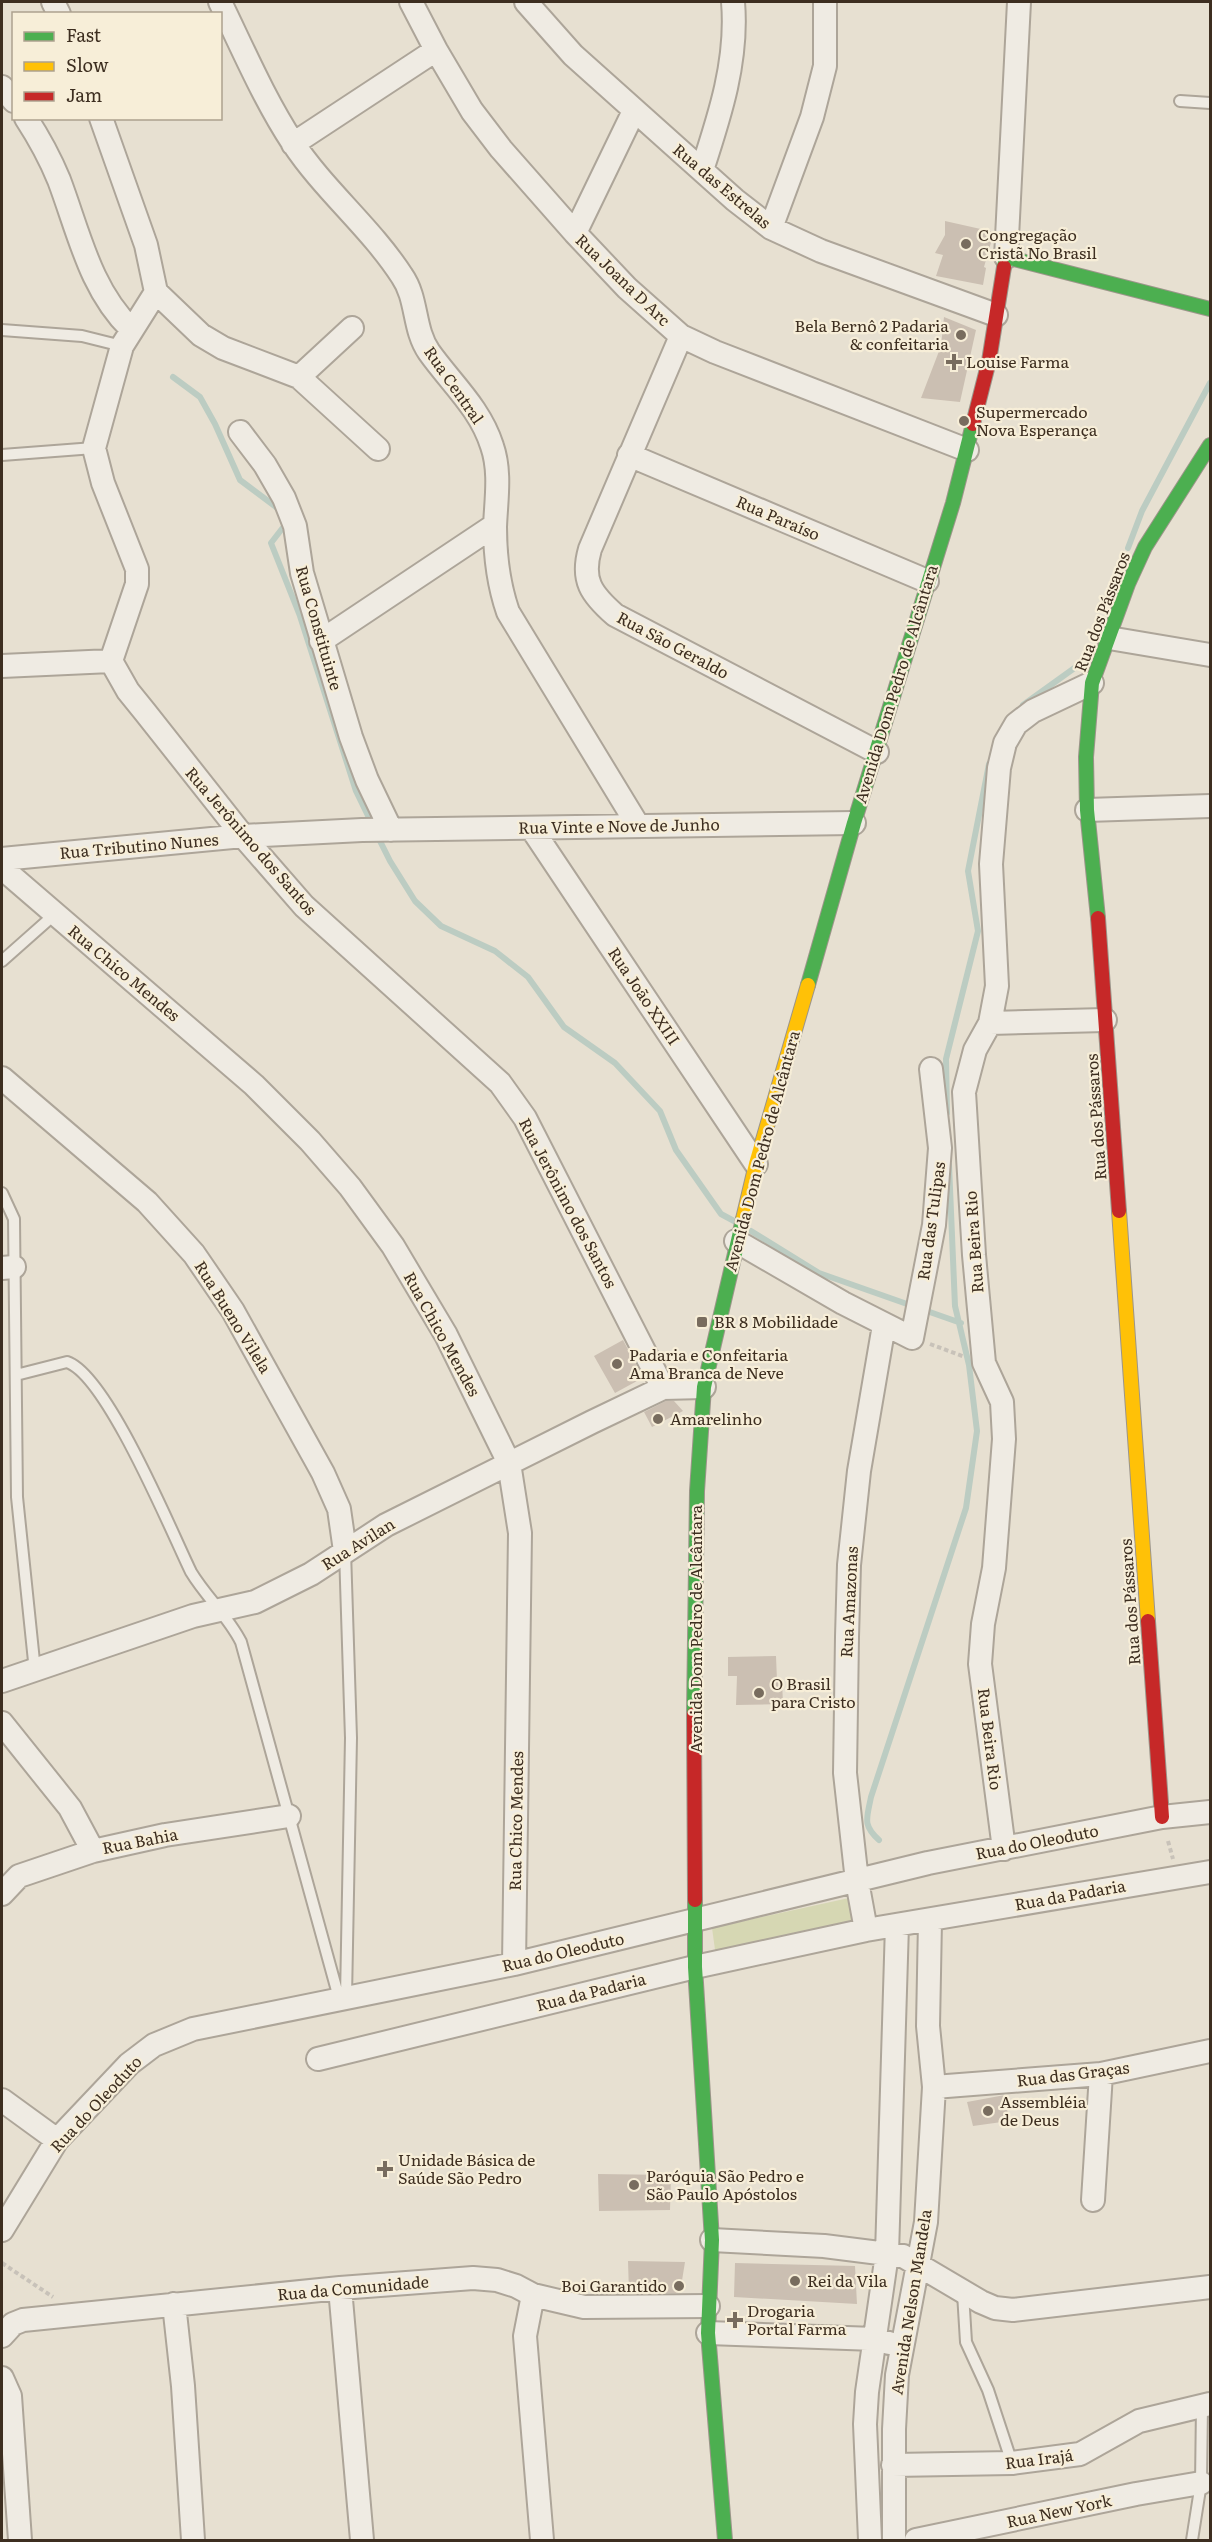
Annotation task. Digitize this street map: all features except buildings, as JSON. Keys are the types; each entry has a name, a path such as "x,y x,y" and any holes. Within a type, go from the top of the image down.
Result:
{"street":[{"name":"Rua Central","path":"220,2 266,97 293,144 387,254 404,279 414,304 418,329 428,351 461,390 480,420 493,447 498,480 495,525 498,583 507,612 637,824"},
{"name":"Rua Joana D Arc","path":"411,2 472,111 501,150 574,233 627,288 681,336 715,352 967,450"},
{"name":"Rua das Estrelas","path":"526,2 573,55 735,200 771,228 821,251 996,315"},
{"path":"702,170 723,106 729,72 733,2"},
{"path":"771,228 812,117 825,66 825,2"},
{"name":"Avenida Dom Pedro de Alcântara","path":"725,2541 708,2333 712,2240 695,1967 694,1608 697,1491 704,1387 747,1196 854,823 878,752 927,581 953,503 989,361 1006,257 1019,2"},
{"path":"293,144 436,50"},
{"path":"2,87 12,99"},
{"path":"574,233 634,111"},
{"path":"27,120 40,140 58,178 93,274 127,338"},
{"path":"102,120 146,244 156,292 188,324 216,344 299,377 378,449"},
{"path":"1006,257 1210,309"},
{"path":"2,666 111,661 137,584 137,569 104,483 94,448 127,338 156,292"},
{"path":"299,377 352,328"},
{"name":"Rua São Geraldo","path":"681,336 629,455 585,566 589,585 599,601 615,615 878,752"},
{"name":"Rua Constituinte","path":"240,432 265,465 295,526 302,573 379,830"},
{"name":"Rua dos Pássaros","path":"1162,1817 1096,884 1087,810 1086,757 1092,683 1128,584 1145,547 1210,445"},
{"name":"Rua Paraíso","path":"629,455 927,581"},
{"path":"321,641 495,525"},
{"path":"1109,638 1210,655"},
{"name":"Rua Jerônimo dos Santos","path":"111,661 139,705 243,836 304,906 500,1083 525,1118 663,1388"},
{"name":"Rua Beira Rio","path":"1004,1850 980,1664 983,1624 994,1568 1005,1439 1002,1402 984,1363 974,1256 964,1092 975,1050 990,1023 997,986 991,864 999,768 1005,743 1016,724 1033,711 1092,683"},
{"path":"1087,810 1210,806"},
{"name":"Rua Vinte e Nove de Junho","path":"379,830 531,829 637,824 854,823"},
{"name":"Rua João XXIII","path":"531,829 756,1164"},
{"name":"Rua Tributino Nunes","path":"2,859 243,836 379,830"},
{"name":"Rua Chico Mendes","path":"2,868 254,1085 310,1141 350,1187 393,1245 446,1335 509,1463 520,1533 514,1964"},
{"path":"990,1023 1105,1020"},
{"name":"Rua das Tulipas","path":"916,1335 934,1225 940,1148 931,1069"},
{"name":"Rua Bueno Vilela","path":"2,1078 147,1202 194,1254 233,1311 323,1473 339,1509 345,1551"},
{"path":"737,1235 884,1326 916,1335"},
{"name":"Rua Amazonas","path":"866,1930 857,1881 845,1773 849,1565 860,1471 884,1326"},
{"name":"Rua Avilan","path":"2,1681 193,1616 255,1602 311,1574 386,1525 663,1388 704,1387"},
{"path":"2,1723 70,1808 93,1851"},
{"name":"Rua do Oleoduto","path":"2,2230 57,2140 129,2064 154,2045 193,2029 514,1964 928,1863 1004,1850 1162,1817 1210,1812"},
{"name":"Rua Bahia","path":"2,1894 20,1876 93,1851 165,1835 289,1816"},
{"name":"Rua da Padaria","path":"930,1921 1210,1872"},
{"path":"866,1930 930,1921"},
{"name":"Avenida Nelson Mandela","path":"894,2541 893,2465 897,2375 926,2222 934,2087 928,2026 930,1921"},
{"name":"Avenida Nelson Mandela","path":"870,2541 867,2392 887,2254 897,1925"},
{"name":"Rua da Padaria","path":"318,2059 695,1967 866,1930"},
{"name":"Rua das Graças","path":"934,2087 1101,2074 1210,2050"},
{"path":"1093,2200 1101,2074"},
{"path":"2,2100 57,2140"},
{"path":"712,2240 824,2246 903,2256 963,2293 995,2308 1013,2310 1210,2287"},
{"name":"Rua da Comunidade","path":"2,2336 13,2324 22,2320 340,2288 473,2278 497,2280 533,2295 584,2307 708,2306"},
{"path":"340,2288 362,2541"},
{"path":"533,2295 525,2336 542,2541"},
{"path":"174,2304 183,2386 193,2541"},
{"path":"708,2333 875,2339 902,2347"},
{"path":"2,2378 10,2396 20,2541"},
{"name":"Rua Irajá","path":"893,2465 1012,2463 1080,2454 1139,2421 1206,2404"},
{"name":"Rua New York","path":"916,2541 1201,2483"}],"lane":[{"path":"1180,101 1210,103"},
{"path":"2,330 127,338"},
{"path":"2,455 94,448"},
{"path":"2,961 55,914"},
{"path":"2,1193 14,1218 8,1267 16,1374 17,1497 35,1671"},
{"path":"16,1374 68,1362 81,1371 108,1404 201,1590 233,1626 241,1642 343,1998"},
{"path":"343,1998 351,1738 345,1551"},
{"path":"963,2293 966,2342 988,2390 1012,2463"},
{"path":"1192,2541 1201,2483 1206,2404"}],"path":[{"path":"916,1335 972,1359"},
{"path":"1162,1817 1178,1877"},
{"path":"2,2263 78,2314"}],"green space":[{"path":"849,1898 855,1927 716,1957 712,1928"}],"waterway":[{"path":"173,377 200,397 240,480 280,510"},
{"path":"1128,548 1142,511 1210,383"},
{"path":"288,521 271,543 300,616 356,791 373,826"},
{"path":"1023,705 1087,659"},
{"path":"947,1113 946,1059 978,931 968,871 989,764"},
{"path":"377,835 415,901 441,926 495,951 528,977 564,1027 615,1063 660,1111 676,1150 721,1214 734,1221"},
{"path":"879,1840 870,1830 867,1821 871,1797 966,1508 977,1431 969,1365 955,1306 949,1165"},
{"path":"751,1231 819,1273 961,1323"}],"traffic: fast":[{"path":"1004,267 1006,257 1210,309"},
{"path":"808,985 854,823 953,503 973,424"},
{"path":"1098,918 1087,810 1086,757 1092,683 1128,584 1145,547 1210,445"},
{"path":"694,1714 697,1491 704,1387 743,1219"},
{"path":"695,1900 695,1967 712,2240 708,2333 725,2540"}],"traffic: slow":[{"path":"743,1219 756,1164 808,985"},
{"path":"1119,1211 1148,1621"}],"traffic: jam":[{"path":"973,424 989,361 1004,267"},
{"path":"1098,918 1119,1211"},
{"path":"1148,1621 1162,1817"},
{"path":"694,1714 695,1900"}],"place":[{"name":"Congregação Cristã No Brasil","path":"966,244"},
{"name":"Bela Bernô 2 Padaria & confeitaria","path":"961,335"},
{"name":"Louise Farma","path":"954,362"},
{"name":"Supermercado Nova Esperança","path":"964,421"},
{"name":"BR 8 Mobilidade","path":"702,1322"},
{"name":"Padaria e Confeitaria Ama Branca de Neve","path":"617,1364"},
{"name":"Amarelinho","path":"658,1419"},
{"name":"O Brasil para Cristo","path":"759,1693"},
{"name":"Assembléia de Deus","path":"988,2111"},
{"name":"Unidade Básica de Saúde São Pedro","path":"385,2169"},
{"name":"Paróquia São Pedro e São Paulo Apóstolos","path":"634,2185"},
{"name":"Rei da Vila","path":"795,2281"},
{"name":"Boi Garantido","path":"679,2286"},
{"name":"Drogaria Portal Farma","path":"735,2320"}]}
